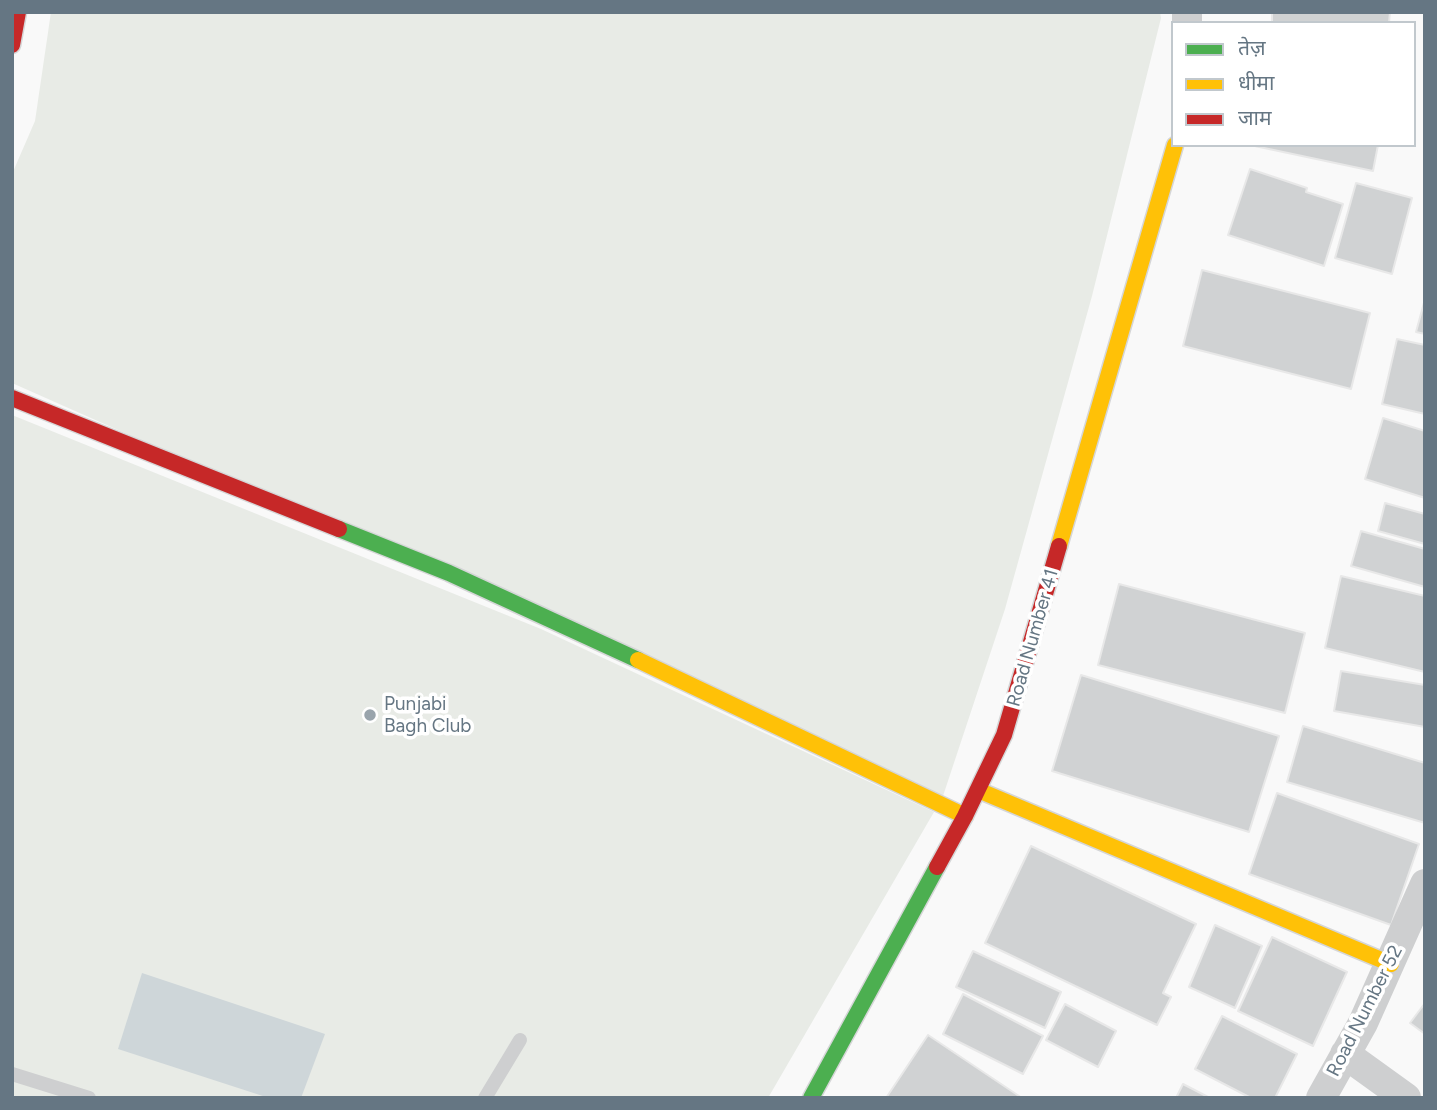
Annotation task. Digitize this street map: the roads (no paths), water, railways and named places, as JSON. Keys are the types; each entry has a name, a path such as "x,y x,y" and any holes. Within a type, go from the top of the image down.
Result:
{"street":[{"path":"12,45 18,12"},
{"name":"Road Number 41","path":"811,1098 965,816 1004,735 1174,147"},
{"path":"12,398 449,573 663,671 965,816"},
{"path":"978,790 1391,964"},
{"name":"Road Number 52","path":"1321,1098 1363,1023 1425,884"},
{"path":"1345,1054 1406,1098"}],"lane":[{"path":"485,1098 520,1040"},
{"path":"12,1074 89,1098"}],"place":[{"name":"Punjabi Bagh Club","path":"370,715"}]}
